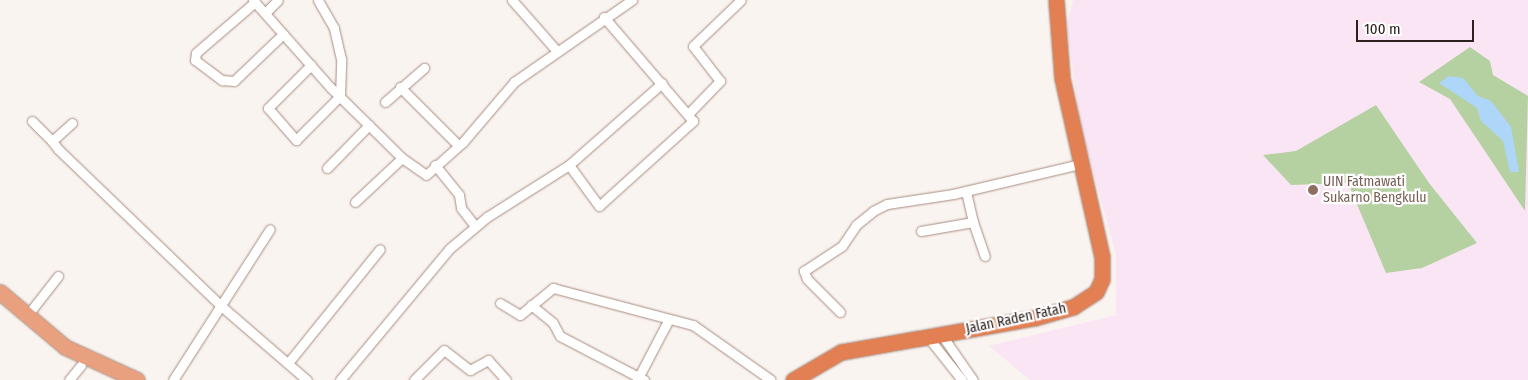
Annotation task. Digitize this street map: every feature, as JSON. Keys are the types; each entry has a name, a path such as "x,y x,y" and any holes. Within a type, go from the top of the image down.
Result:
{"highway":[{"name":"Jalan Raden Fatah","path":"793,380 841,352 1034,318 1091,297 1102,279 1102,262 1058,56 1056,0"}],"main road":[{"path":"0,292 26,316 65,347 137,380"},
{"path":"0,305 26,330 81,365 115,380"}],"street":[{"path":"265,13 278,0"},
{"path":"311,65 268,108 296,140 340,96 341,59 334,28 318,0"},
{"path":"512,0 556,50"},
{"path":"283,34 234,81 222,80 195,60 196,53 254,1 340,96 402,158 421,174 426,175 458,145 514,82 556,50 632,0"},
{"path":"689,113 720,81 693,46 741,0"},
{"path":"569,165 599,206 691,125 689,113 604,17"},
{"path":"385,102 424,68"},
{"path":"340,380 449,249 475,226 569,165 662,83"},
{"path":"400,87 458,145"},
{"path":"32,121 220,305 307,380"},
{"path":"52,141 72,123"},
{"path":"327,168 369,125"},
{"path":"355,202 402,158"},
{"path":"840,312 807,279 806,268 842,246 856,225 873,211 888,204 966,191 1080,164"},
{"path":"435,165 459,195 461,208 475,226"},
{"path":"966,191 973,222 985,256"},
{"path":"921,231 973,222"},
{"path":"173,380 270,229"},
{"path":"288,363 380,249"},
{"path":"26,316 58,276"},
{"path":"500,303 519,315 553,288 669,319 704,329 771,380"},
{"path":"531,305 553,323 560,336 640,379 669,319"},
{"path":"934,335 962,380"},
{"path":"934,335 973,380"},
{"path":"414,380 445,350 470,370 488,360 506,380"},
{"path":"69,380 81,365"}],"shaded area":[{"name":"UIN Fatmawati Sukarno Bengkulu","path":"1073,0 1528,0 1528,380 1030,380 989,346 1116,315 1116,254 1080,125 1067,25"}],"green space":[{"path":"1470,47 1490,61 1493,75 1528,96 1525,211 1450,99 1419,82"},
{"path":"1376,105 1429,183 1477,243 1422,268 1386,273 1348,183 1291,185 1263,155 1296,151"}],"water":[{"path":"1449,76 1463,78 1478,96 1491,101 1511,127 1519,172 1510,172 1503,141 1481,121 1477,108 1439,83"}],"place":[{"name":"UIN Fatmawati Sukarno Bengkulu","path":"1313,190"}]}
